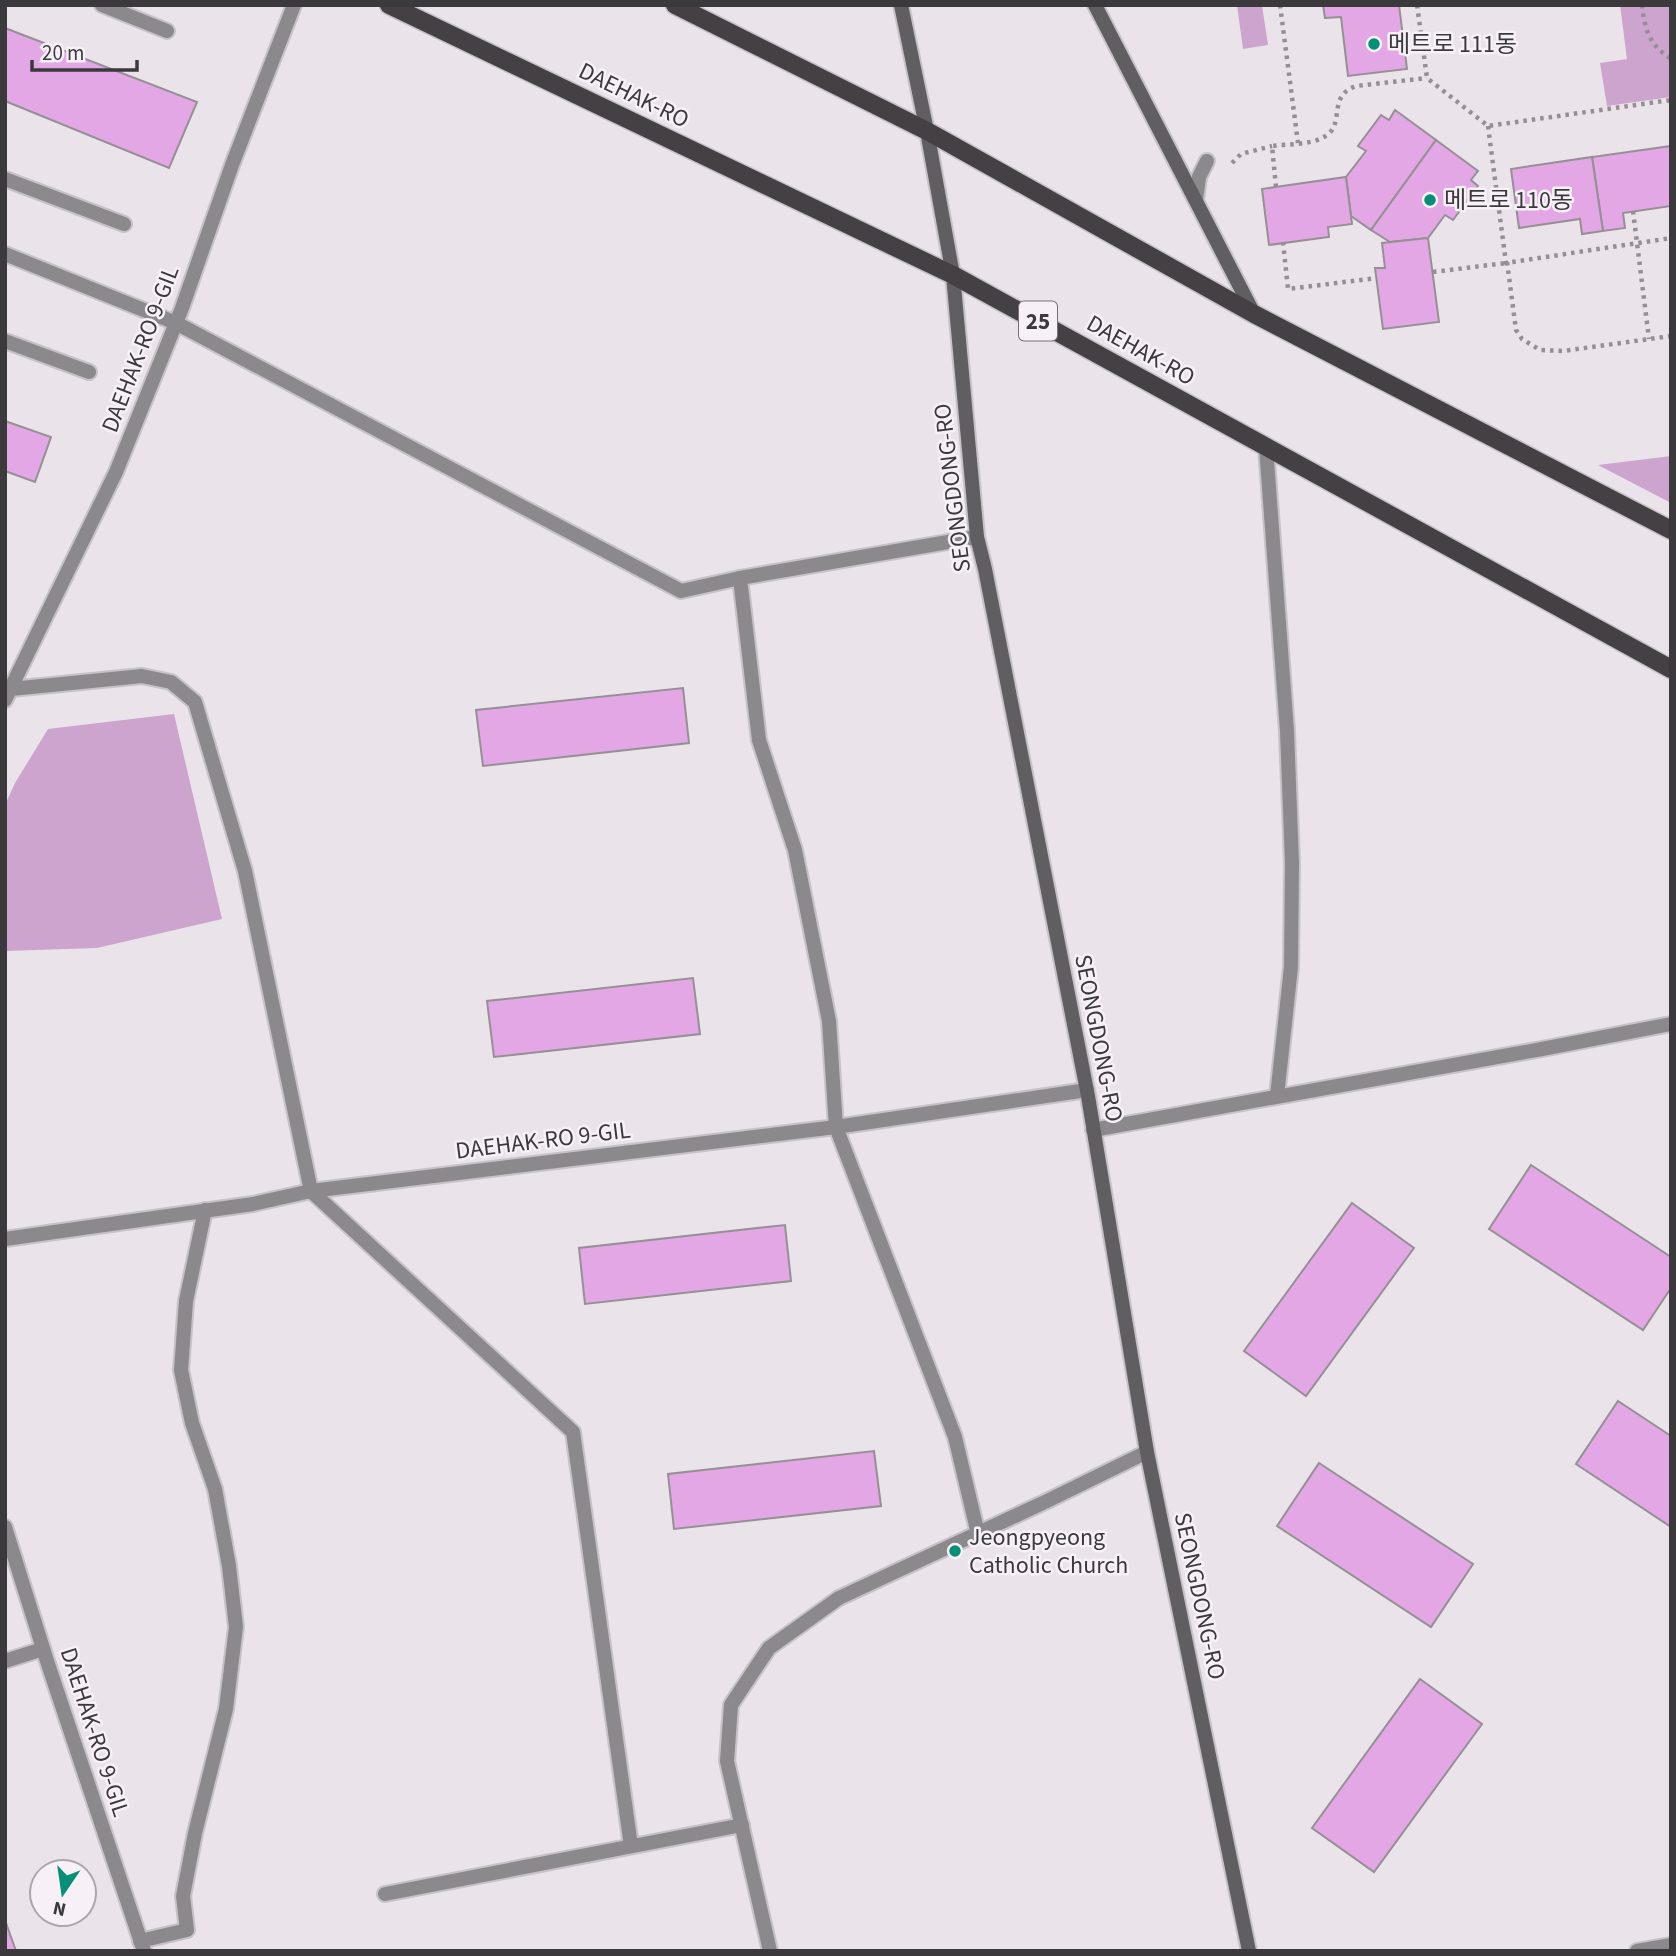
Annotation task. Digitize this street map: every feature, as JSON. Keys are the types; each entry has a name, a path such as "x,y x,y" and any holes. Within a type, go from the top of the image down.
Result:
{"main road":[{"name":"DAEHAK-RO","path":"388,5 953,275 1671,668"},
{"path":"675,5 927,131 1254,314 1671,530"}],"street":[{"path":"102,5 167,31"},
{"name":"DAEHAK-RO 9-GIL","path":"8,695 116,472 176,323 232,165 294,5"},
{"name":"SEONGDONG-RO","path":"901,5 953,275 977,537 1087,1090 1147,1452 1249,1951"},
{"path":"1095,5 1254,314"},
{"path":"1196,200 1199,177 1207,161"},
{"path":"5,178 124,224"},
{"path":"5,254 176,323 681,591 740,578 977,537"},
{"path":"5,341 89,372"},
{"path":"1266,447 1287,731 1292,863 1291,967 1277,1096"},
{"path":"740,578 759,740 795,850 829,1021 835,1127 955,1437 978,1534"},
{"path":"8,695 142,676 171,682 195,702 246,871 312,1191 573,1432 631,1846"},
{"path":"1093,1130 1671,1024"},
{"name":"DAEHAK-RO 9-GIL","path":"5,1239 253,1204 312,1191 835,1127 1087,1090"},
{"path":"142,1946 187,1930 183,1896 195,1832 226,1709 236,1627 229,1566 215,1489 192,1423 181,1370 186,1301 205,1210"},
{"path":"770,1951 727,1761 731,1705 769,1648 839,1598 1147,1452"},
{"name":"DAEHAK-RO 9-GIL","path":"5,1527 142,1946"},
{"path":"5,1661 43,1649"},
{"path":"385,1894 742,1825"},
{"path":"1637,1951 1671,1945"}],"path":[{"path":"1280,5 1298,143"},
{"path":"1417,5 1427,78 1488,126 1516,330 1522,339 1540,350 1563,351 1671,336"},
{"path":"1642,5 1646,32 1657,50 1671,59"},
{"path":"1229,167 1241,154 1272,146 1321,139 1333,129 1341,95 1348,89 1427,78"},
{"path":"1488,126 1671,100"},
{"path":"1272,146 1276,187"},
{"path":"1633,211 1649,339"},
{"path":"1433,272 1671,238"},
{"path":"1283,242 1288,289 1377,278"}],"shaded area":[{"path":"1237,5 1262,5 1268,45 1243,49"},
{"path":"1620,5 1671,5 1671,97 1607,106 1600,63 1627,59"},
{"path":"1671,456 1671,503 1598,465"},
{"path":"174,714 222,919 97,948 5,951 5,805 15,783 48,729"}],"building":[{"name":"메트로 111동","path":"1323,5 1399,5 1407,69 1348,76 1341,17 1325,18"},
{"path":"5,28 197,102 169,168 5,101"},
{"name":"메트로 110동","path":"1395,110 1436,140 1371,230 1351,216 1346,177 1366,151 1358,146 1381,115 1389,120"},
{"name":"메트로 110동","path":"1436,140 1478,171 1471,180 1478,186 1453,220 1445,215 1428,238 1390,242 1371,230"},
{"path":"1671,146 1671,206 1623,213 1625,228 1603,231 1592,157"},
{"path":"1592,157 1603,231 1582,234 1580,219 1519,228 1511,169"},
{"path":"1346,177 1352,224 1328,227 1329,237 1269,245 1262,189"},
{"name":"메트로 110동","path":"1428,238 1439,322 1383,329 1375,268 1385,268 1382,243"},
{"path":"5,421 51,437 35,482 5,471"},
{"path":"683,688 689,743 483,766 476,710"},
{"path":"693,978 700,1034 494,1057 487,1001"},
{"path":"1531,1165 1671,1257 1671,1288 1643,1330 1489,1229"},
{"path":"1352,1203 1414,1248 1306,1396 1244,1351"},
{"path":"785,1225 791,1281 585,1304 579,1248"},
{"path":"1618,1401 1671,1436 1671,1527 1576,1464"},
{"path":"874,1451 881,1506 674,1529 668,1474"},
{"path":"1319,1463 1473,1564 1431,1627 1277,1526"},
{"path":"1420,1679 1482,1724 1374,1872 1312,1828"},
{"path":"5,1920 16,1951 5,1951"}],"place":[{"name":"메트로 111동","path":"1374,44"},
{"name":"메트로 110동","path":"1430,200"},
{"name":"Jeongpyeong Catholic Church","path":"955,1551"}]}
